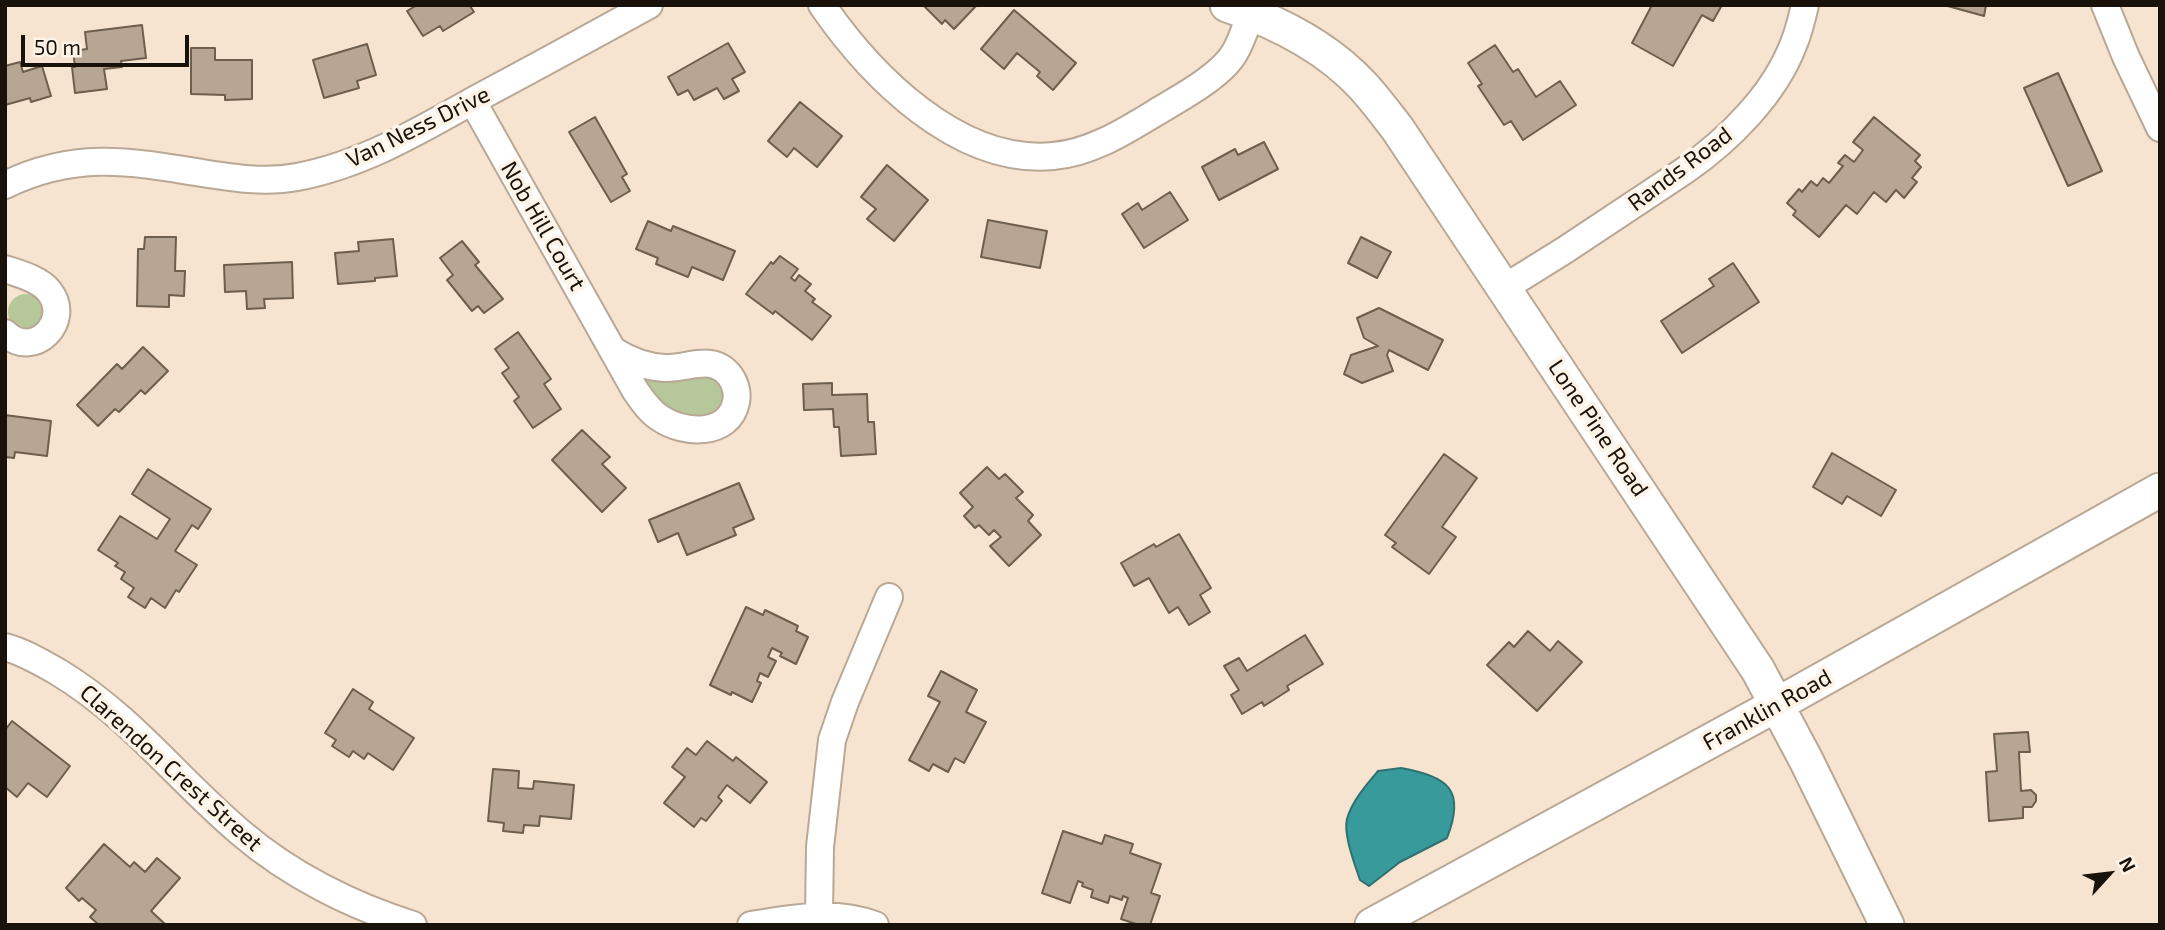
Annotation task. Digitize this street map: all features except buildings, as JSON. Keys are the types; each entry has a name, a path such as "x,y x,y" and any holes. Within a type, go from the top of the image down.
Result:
{"street":[{"name":"Van Ness Drive","path":"5,186 61,164 89,161 141,163 260,180 297,177 350,163 472,102 649,5"},
{"path":"822,5 857,52 888,84 918,109 948,129 985,146 1033,157 1054,156 1088,148 1138,123 1227,64 1235,54 1239,9"},
{"name":"Rands Road","path":"1504,288 1637,203 1701,159 1723,139 1760,100 1786,60 1795,42 1805,5"},
{"path":"2105,5 2160,128"},
{"name":"Lone Pine Road","path":"1239,9 1301,37 1333,59 1363,86 1404,138 1700,580 1778,704 1887,925"},
{"name":"Nob Hill Court","path":"472,102 614,351"},
{"path":"5,269 39,283 48,290 55,300 56,322 51,331 38,340 20,342 5,333"},
{"name":"Franklin Road","path":"1371,925 1778,704 2160,490"},
{"path":"819,915 820,847 832,740 889,597"},
{"name":"Clarendon Crest Street","path":"5,648 43,664 107,706 240,833 278,861 369,909 414,925"},
{"path":"751,925 819,915 862,920 875,925"}],"green space":[{"path":"26,294 39,299 44,312 39,325 26,330 13,325 8,312 13,299"},
{"path":"702,375 719,382 725,394 721,408 706,415 689,416 672,412 656,400 646,382 649,378"}],"water":[{"path":"1401,768 1431,776 1449,788 1454,808 1452,821 1447,838 1400,862 1369,886 1360,880 1355,866 1348,841 1347,819 1356,799 1378,771"}]}
